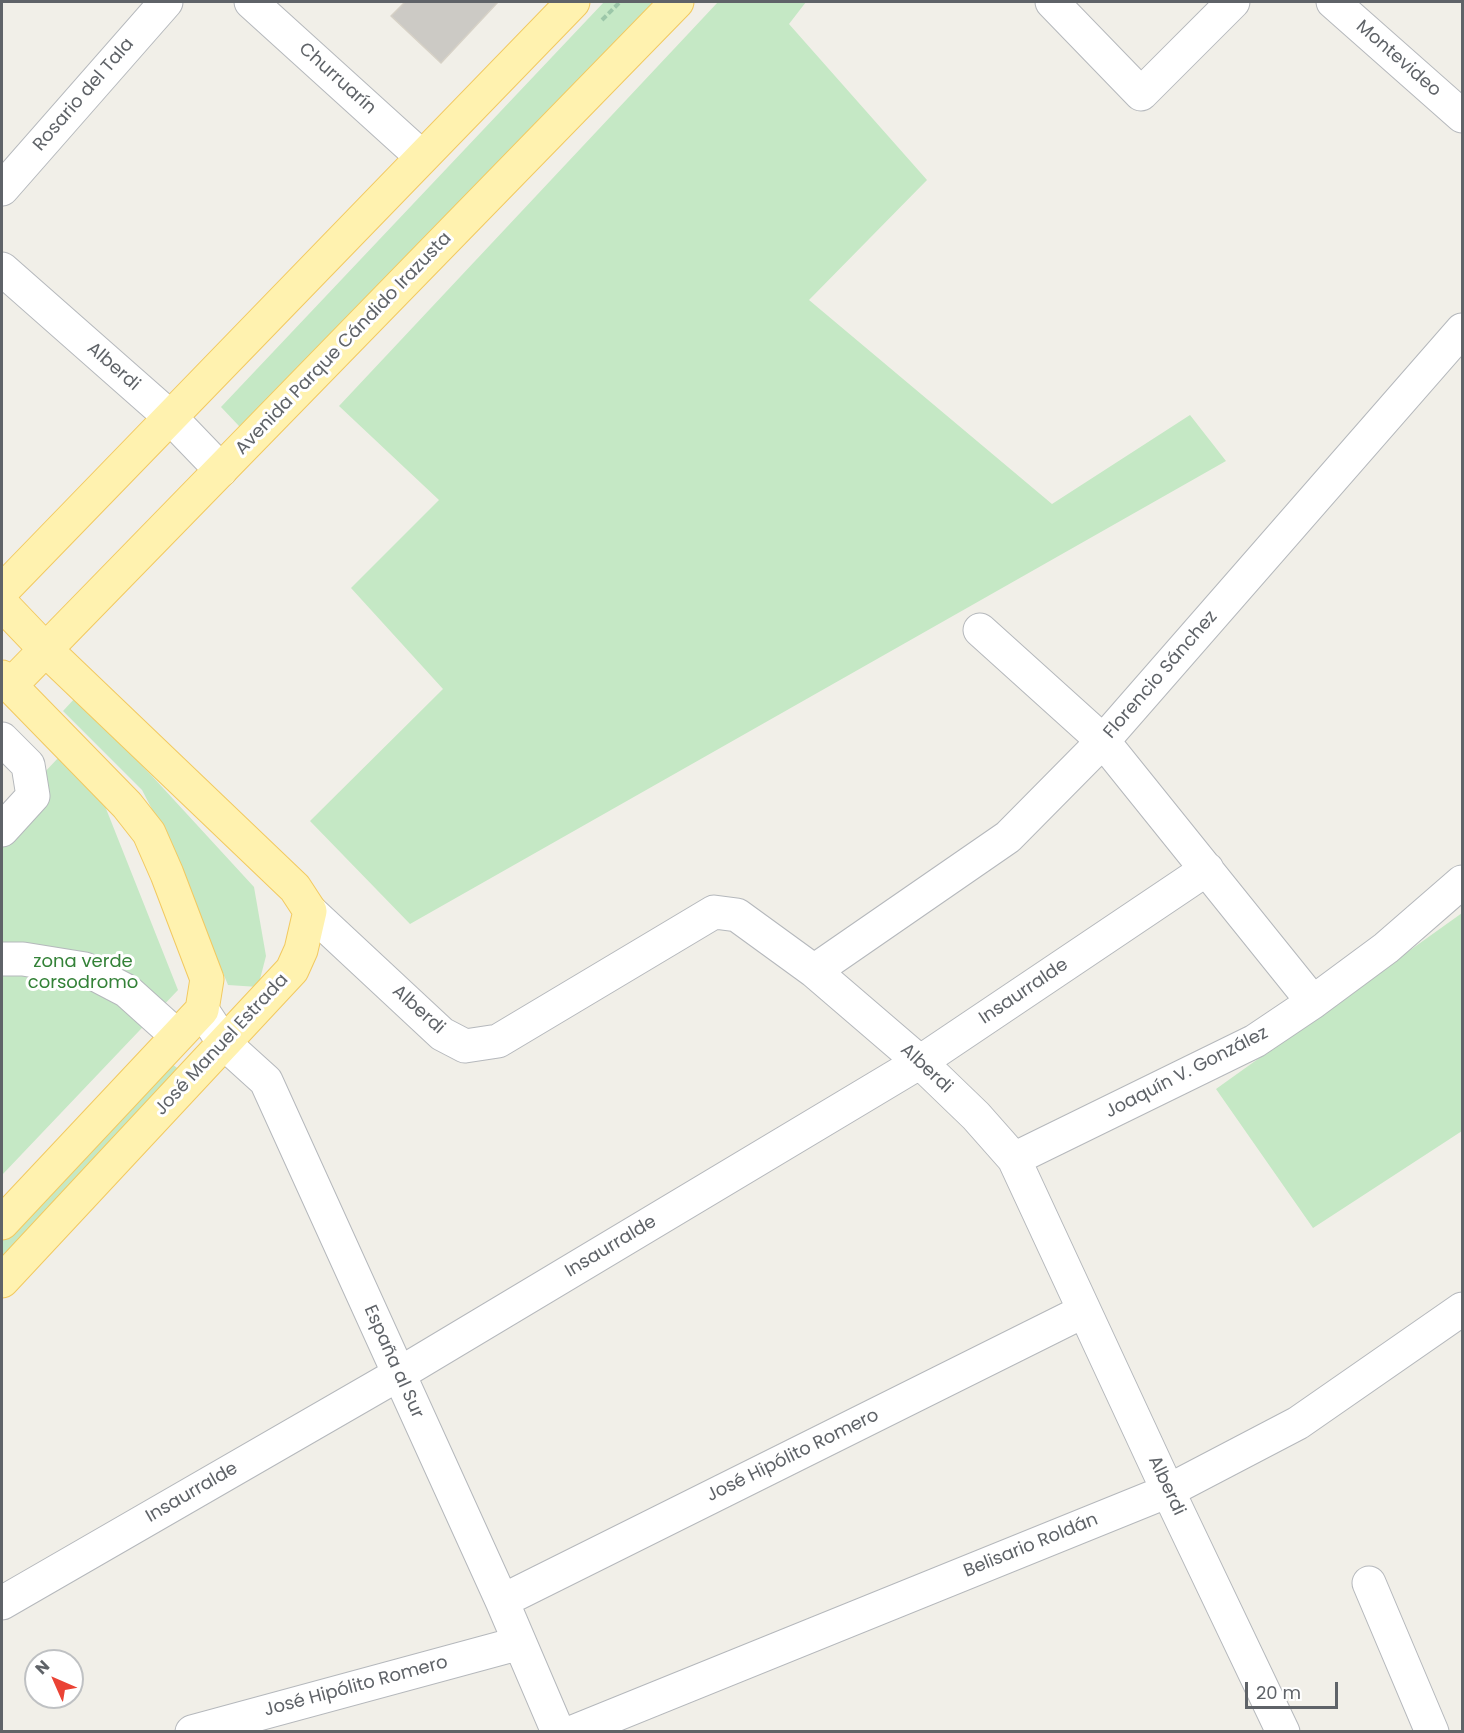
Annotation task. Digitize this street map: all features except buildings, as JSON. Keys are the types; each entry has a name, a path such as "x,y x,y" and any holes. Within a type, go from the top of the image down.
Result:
{"main road":[{"path":"2,591 573,2"},
{"name":"Avenida Parque Cándido Irazusta","path":"6,681 45,649 677,2"},
{"path":"2,603 45,649 295,888 310,911"},
{"path":"2,1223 202,1010 207,979 167,874 149,834 127,805 6,681"},
{"name":"José Manuel Estrada","path":"2,1281 292,970 301,950 310,911"}],"street":[{"name":"Rosario del Tala","path":"2,189 166,2"},
{"name":"Churruarín","path":"251,2 422,157"},
{"path":"1052,2 1141,94 1233,2"},
{"name":"Montevideo","path":"1333,2 1462,116"},
{"name":"Alberdi","path":"2,269 170,417 221,470"},
{"name":"Florencio Sánchez","path":"814,971 1008,837 1103,741 1462,330"},
{"path":"980,630 1103,741 1313,1002"},
{"path":"2,739 28,765 33,796 2,830"},
{"name":"Insaurralde","path":"2,1603 399,1374 920,1062 1207,869"},
{"name":"Joaquín V. González","path":"1014,1160 1255,1041 1386,948 1462,882"},
{"name":"Alberdi","path":"310,911 442,1034 465,1046 498,1041 714,912 737,915 814,971 920,1062 976,1116 1014,1160 1283,1731"},
{"path":"2,959 23,959 85,969 127,991 177,1036"},
{"name":"España al Sur","path":"202,1010 224,1042 266,1081 502,1601 558,1731"},
{"name":"Belisario Roldán","path":"573,1731 1168,1491 1298,1423 1462,1309"},
{"name":"José Hipólito Romero","path":"502,1601 1084,1311"},
{"path":"1369,1582 1432,1731"},
{"name":"José Hipólito Romero","path":"192,1731 520,1643"}],"green space":[{"path":"604,2 670,2 256,444 221,407"},
{"path":"718,2 806,2 789,24 927,180 809,300 1052,504 1190,415 1226,461 410,924 310,821 443,689 351,588 439,500 339,406"},
{"path":"76,697 254,887 266,956 258,987 228,985 168,840 142,790 63,711"},
{"name":"zona verde corsodromo","path":"60,756 101,796 178,990 2,1175 2,817"},
{"path":"1462,913 1462,1131 1313,1228 1216,1089"},
{"path":"168,1061 185,1074 2,1269 2,1238"}]}
